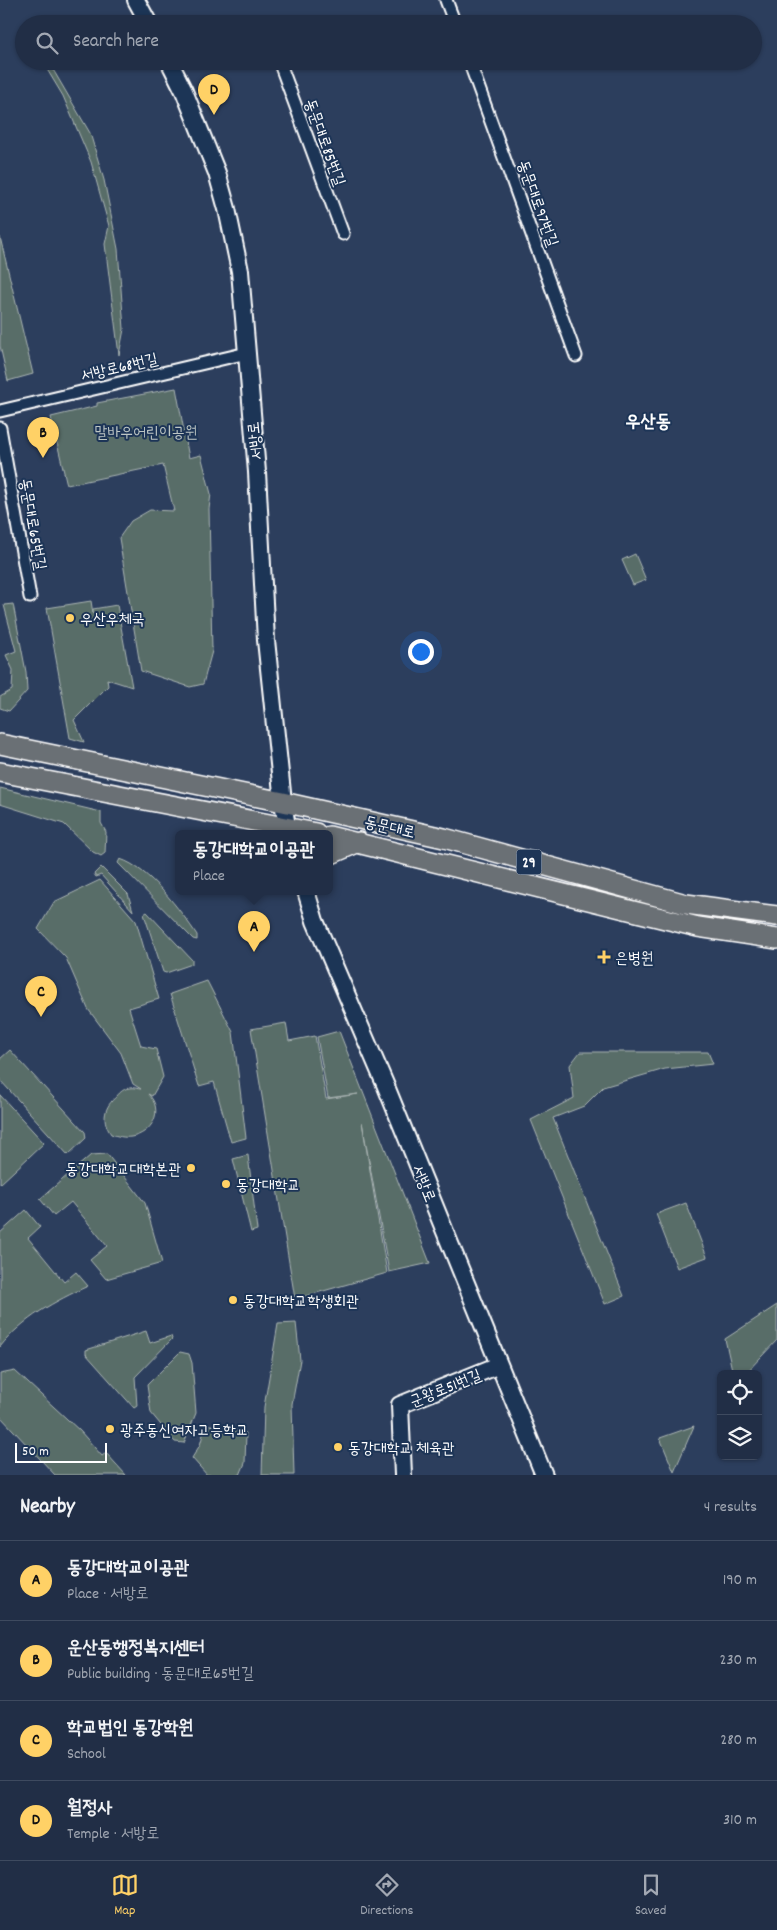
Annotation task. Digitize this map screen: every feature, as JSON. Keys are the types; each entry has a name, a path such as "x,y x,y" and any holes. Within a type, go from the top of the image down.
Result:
{"main road":[{"path":"136,0 144,15"},
{"name":"서방로","path":"174,70 206,143 227,209 240,271 257,480 266,640 282,802 287,830"},
{"name":"동문대로","path":"0,744 282,802 444,838 686,904 777,916"},
{"path":"0,772 287,830"},
{"name":"동문대로","path":"333,837 698,927 777,939"},
{"path":"333,853 359,842"},
{"name":"서방로","path":"307,895 315,921 385,1084 544,1475"},
{"name":"군왕로51번길","path":"403,1475 400,1406 499,1365"}],"street":[{"path":"446,0 452,15"},
{"name":"동문대로85번길","path":"282,70 343,234"},
{"name":"동문대로97번길","path":"472,70 576,356"},
{"name":"서방로68번길","path":"0,411 246,353"},
{"name":"동문대로65번길","path":"0,428 30,597"}],"green space":[{"path":"47,70 53,70 90,133 104,180 118,249 124,329 119,355 105,244 109,226 91,162 63,96"},
{"path":"0,237 33,374 8,381 0,346"},
{"name":"말바우어린이공원","path":"176,388 189,458 201,455 211,494 209,509 212,651 203,684 190,687 141,671 119,538 131,521 150,510 174,511 163,465 67,485 51,417 97,406 97,403"},
{"path":"635,554 646,580 633,585 622,560"},
{"path":"91,601 93,614 93,609 117,605 132,687 107,679 108,686 74,720 84,742 70,738 47,608"},
{"path":"13,604 26,672 27,691 9,711 0,708 0,697 12,690 13,670 6,655 16,651 4,605"},
{"path":"0,788 101,812 101,823 106,832 105,853 101,856 93,852 64,824 0,804"},
{"path":"120,859 142,871 163,891 197,935 197,940 193,939 118,863"},
{"path":"101,867 128,894 133,911 101,875 96,877 94,874"},
{"path":"100,880 136,921 159,999 129,1008 141,1046 156,1049 163,1077 152,1096 148,1094 153,1100 155,1107 156,1114 154,1120 145,1131 131,1137 111,1134 106,1124 105,1114 109,1105 123,1090 131,1088 141,1089 133,1084 121,1053 88,1009 66,958 38,929 54,902"},
{"path":"147,912 192,960 192,964 166,973 163,972 144,914"},
{"path":"207,981 233,1032 246,1138 231,1142 214,1082 199,1086 170,994"},
{"path":"286,1023 289,1041 315,1036 326,1099 358,1094 328,1098 317,1037 339,1031 430,1263 389,1272 362,1122 387,1273 295,1299 251,1029"},
{"path":"10,1050 85,1132 86,1138 68,1155 0,1080 0,1059"},
{"path":"580,1052 708,1052 713,1064 665,1069 603,1087 584,1106 553,1118 624,1296 605,1304 531,1120 574,1098 570,1065"},
{"path":"0,1095 44,1143 0,1184"},
{"path":"107,1154 145,1203 162,1263 106,1279 90,1260 107,1246 71,1202 54,1216 40,1199 91,1155"},
{"path":"248,1155 257,1230 251,1232 233,1159"},
{"path":"686,1203 707,1257 677,1268 656,1214"},
{"path":"26,1210 40,1227 28,1238 64,1282 76,1272 88,1286 40,1311 19,1327 0,1347 0,1233"},
{"path":"777,1305 777,1340 749,1370 732,1370 725,1339"},
{"path":"296,1323 300,1360 292,1404 294,1475 262,1475 264,1407 278,1324"},
{"path":"146,1331 150,1343 171,1336 172,1339 135,1377 137,1406 134,1408 86,1354 86,1350"},
{"path":"180,1352 189,1354 192,1363 196,1413 184,1443 175,1442 151,1413 147,1385"},
{"path":"15,1371 80,1431 102,1456 106,1453 126,1475 55,1475 0,1416 0,1374"},
{"path":"206,1424 246,1433 245,1463 240,1475 207,1475 192,1458 200,1445"},
{"path":"694,1426 674,1472 660,1438"}],"place":[{"name":"월정사","path":"214,115"},
{"name":"운산동행정복지센터","path":"43,458"},
{"name":"우산우체국","path":"70,618"},
{"name":"동강대학교이공관","path":"254,952"},
{"name":"은병원","path":"604,957"},
{"name":"학교법인 동강학원","path":"41,1017"},
{"name":"동강대학교대학본관","path":"191,1168"},
{"name":"동강대학교","path":"226,1184"},
{"name":"동강대학교학생회관","path":"233,1300"},
{"name":"광주동신여자고등학교","path":"110,1429"},
{"name":"동강대학교 체육관","path":"338,1447"}],"district":[{"name":"우산동","path":"648,420"}]}
